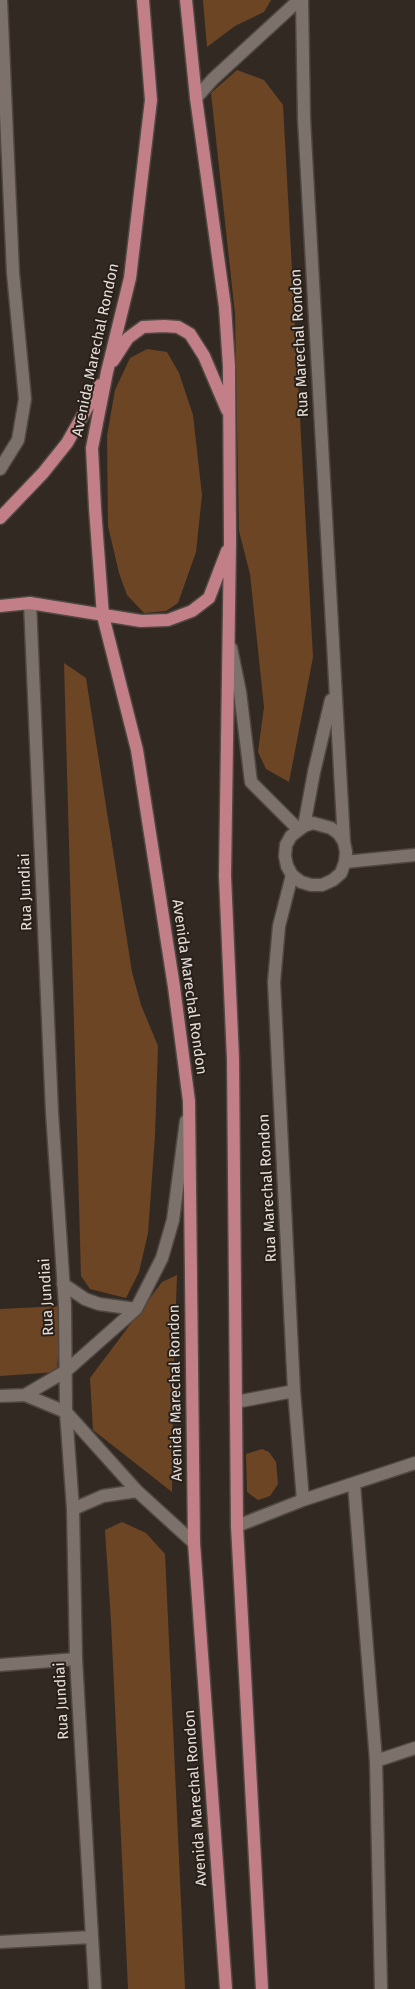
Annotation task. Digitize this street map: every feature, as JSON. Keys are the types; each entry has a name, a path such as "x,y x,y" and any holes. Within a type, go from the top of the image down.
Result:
{"main road":[{"name":"Avenida Marechal Rondon","path":"143,0 150,100 144,163 130,278 107,372 92,448 103,616 137,750 174,987 189,1101 194,1543 226,1989"},
{"name":"Avenida Marechal Rondon","path":"186,0 196,98 225,307 230,366 230,542 225,876 232,1058 238,1526 262,1989"},
{"path":"0,518 43,473 67,443 128,338 143,326 178,328 190,334 204,356 230,417"},
{"path":"0,606 30,602 140,621 168,620 192,611 209,598 230,542"}],"street":[{"path":"0,468 18,440 25,399 13,273 2,0"},
{"path":"196,98 213,79 301,0"},
{"name":"Rua Marechal Rondon","path":"301,0 304,119 344,842"},
{"name":"Rua Jundiai","path":"30,602 52,1112 63,1284 66,1412 73,1509 76,1659 95,1989"},
{"path":"229,636 240,692 250,782 301,827"},
{"path":"301,827 335,685"},
{"path":"313,824 331,828 339,834 344,842 345,862 337,876 322,885 311,885 301,882 292,875 287,866 285,856 286,845 291,836 301,827 313,824"},
{"path":"345,862 415,855"},
{"name":"Rua Marechal Rondon","path":"292,875 279,926 274,982 294,1391 303,1500"},
{"path":"25,1395 66,1371 136,1309 162,1258 173,1220 177,1174 189,1101"},
{"path":"63,1284 85,1299 100,1304 136,1309"},
{"path":"236,1402 294,1391"},
{"path":"0,1396 25,1395 66,1412 138,1491 194,1543"},
{"path":"238,1526 303,1500 415,1463"},
{"path":"354,1484 376,1760 381,1989"},
{"path":"73,1509 103,1496 138,1491"},
{"path":"0,1665 76,1659"},
{"path":"376,1760 415,1748"},
{"path":"0,1942 92,1937"}],"shaded area":[{"path":"203,0 271,0 264,12 235,26 207,47"},
{"path":"237,70 264,80 283,105 313,657 289,782 266,769 258,752 264,707 250,574 239,531 235,314 211,93"},
{"path":"147,349 167,352 179,373 193,415 202,495 196,552 178,603 166,611 144,613 127,595 119,573 108,526 107,436 115,390 130,358"},
{"path":"64,663 86,678 132,972 141,1005 158,1046 155,1135 148,1233 139,1272 126,1298 90,1289 81,1276"},
{"path":"177,1275 172,1492 93,1430 90,1378 162,1282"},
{"path":"61,1306 57,1372 0,1376 0,1309"},
{"path":"262,1449 269,1452 276,1462 278,1484 270,1496 258,1500 247,1492 246,1454"},
{"path":"122,1522 146,1533 165,1554 185,1989 128,1989 105,1530"}]}
